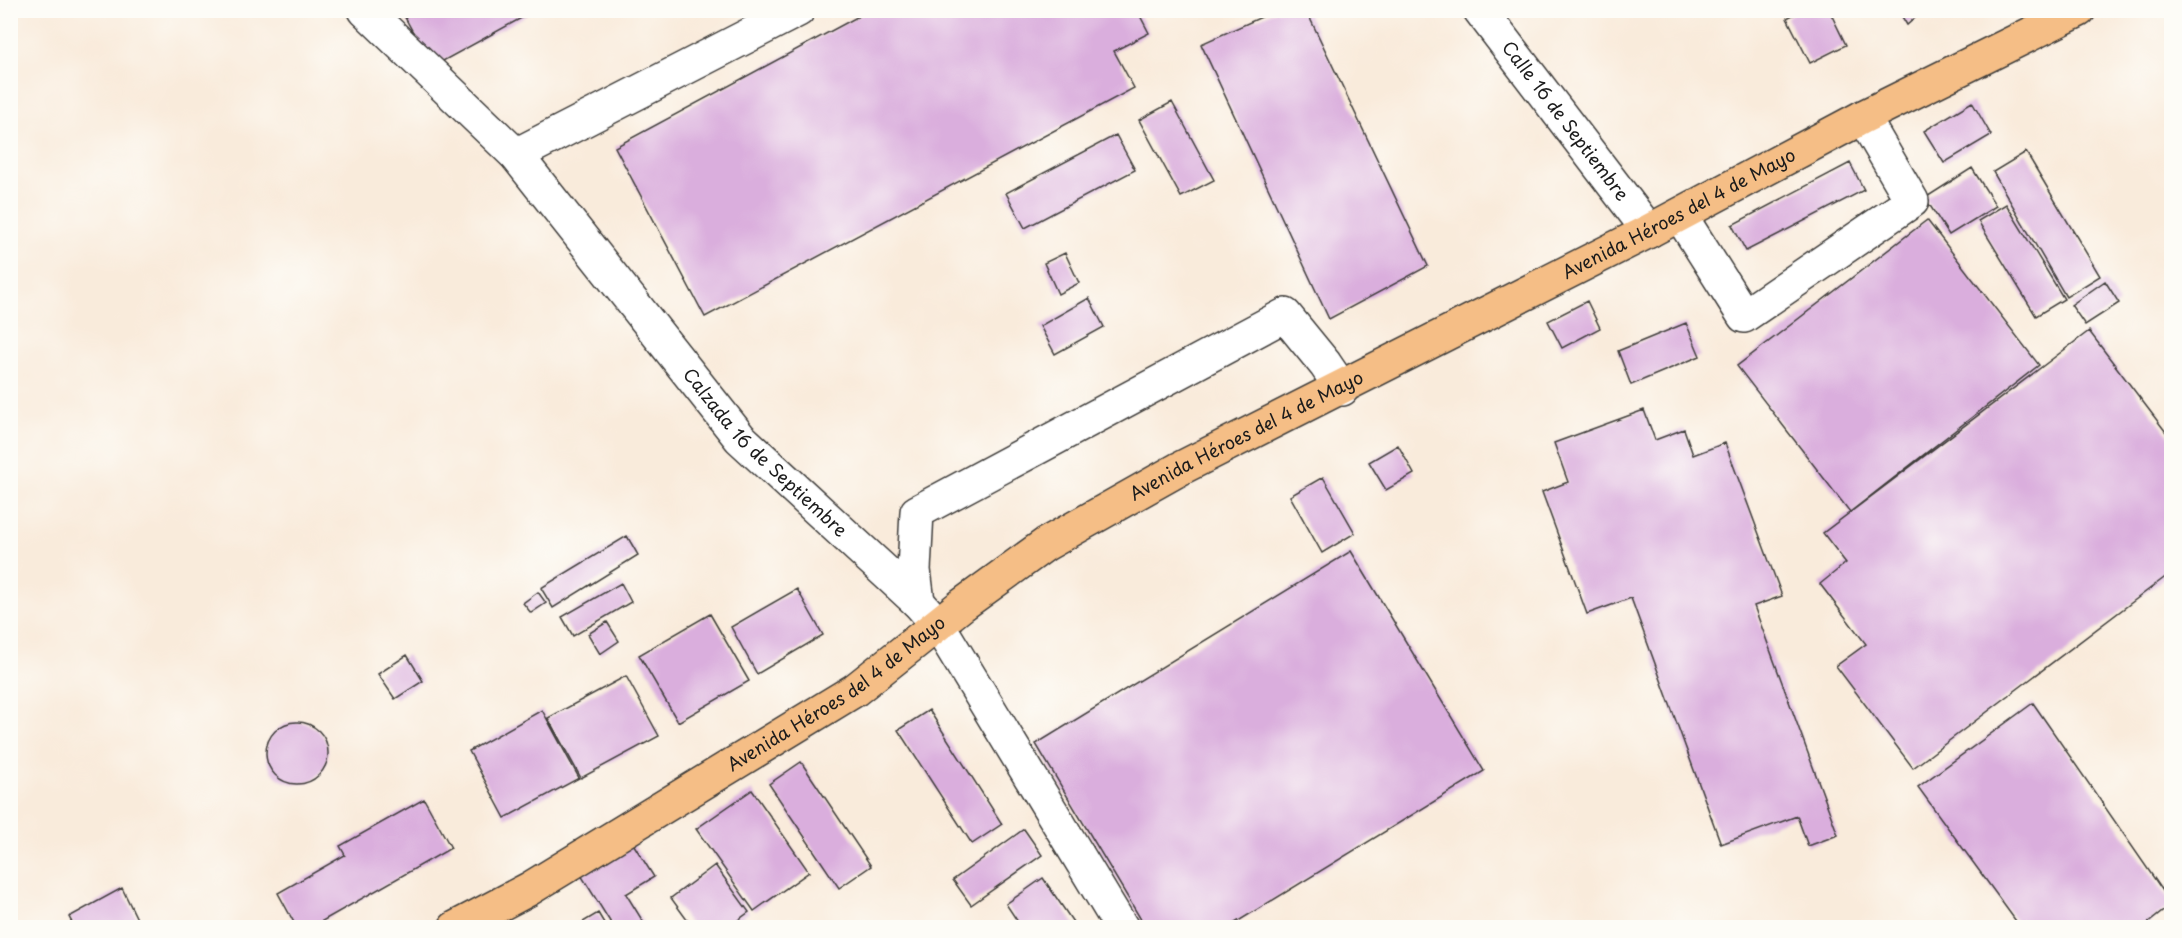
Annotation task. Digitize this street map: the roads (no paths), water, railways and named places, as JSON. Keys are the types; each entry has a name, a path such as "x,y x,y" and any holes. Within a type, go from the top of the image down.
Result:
{"main road":[{"name":"Avenida Héroes del 4 de Mayo","path":"455,927 530,889 855,690 928,614 1046,544 1181,468 1342,389 1649,231 1863,117 2079,10"}],"street":[{"name":"Calzada 16 de Septiembre","path":"365,10 516,155 740,438 928,614 1122,927"},
{"path":"516,155 798,10"},
{"name":"Calle 16 de Septiembre","path":"1480,10 1649,231"},
{"path":"1680,215 1744,316 1912,201 1863,117"},
{"path":"928,614 914,570 917,512 1285,315 1342,389"}]}
